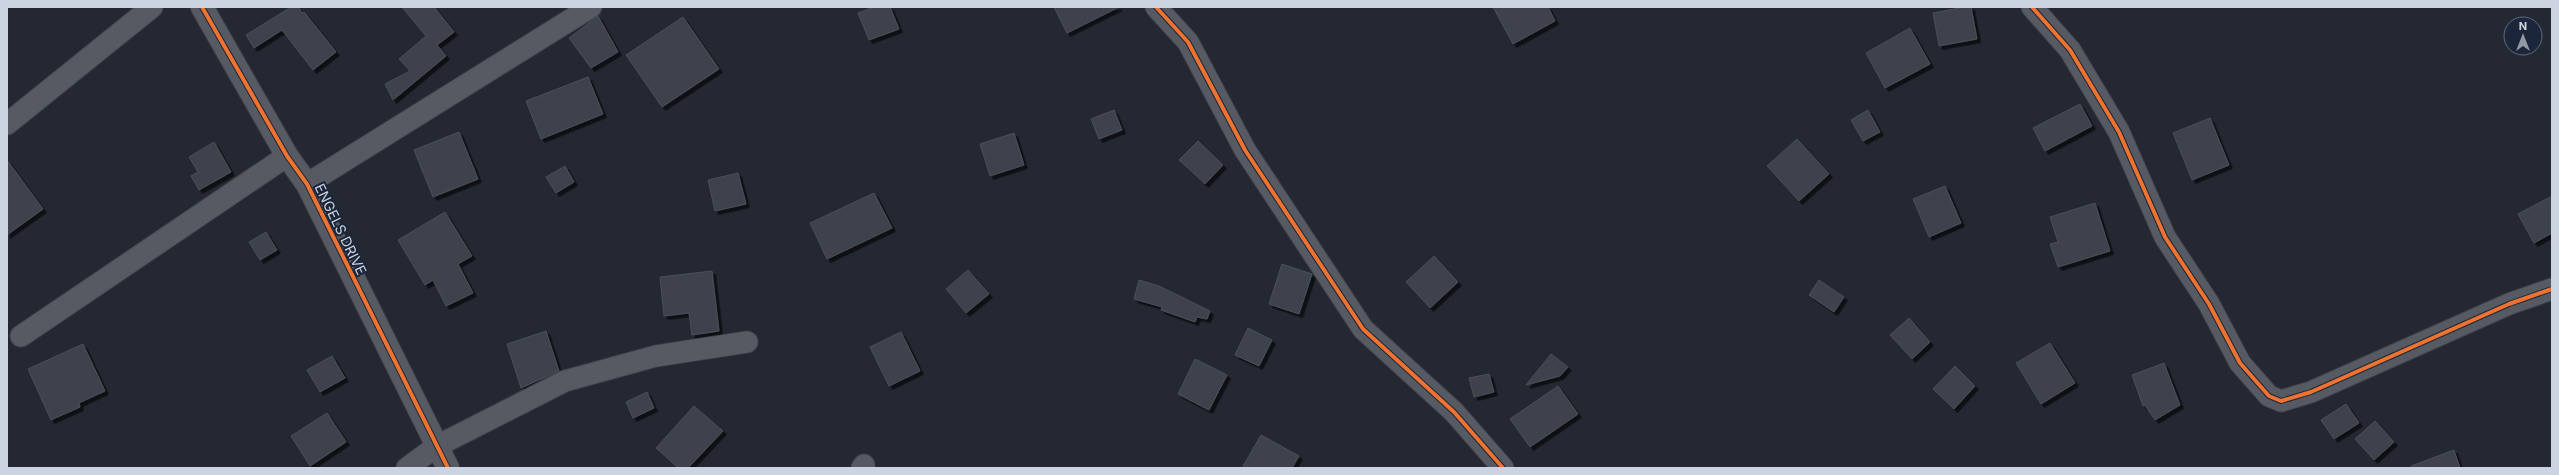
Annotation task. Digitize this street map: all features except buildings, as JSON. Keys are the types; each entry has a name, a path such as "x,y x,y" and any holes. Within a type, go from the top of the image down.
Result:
{"street":[{"path":"7,124 152,7"},
{"name":"ENGELS DRIVE","path":"202,7 287,156 307,184 448,468"},
{"path":"307,184 591,7"},
{"path":"1156,7 1188,42 1245,150 1363,329 1454,412 1503,468"},
{"path":"2032,7 2070,50 2119,132 2165,237 2209,304 2240,363 2269,396 2281,401 2310,392 2509,304 2552,289"},
{"path":"21,336 287,156"},
{"path":"406,468 437,446 565,381 656,356 747,342"}],"cycle path":[{"path":"202,7 287,156 307,184 448,468"},
{"path":"1156,7 1188,42 1245,150 1363,329 1454,412 1503,468"},
{"path":"2032,7 2070,50 2119,132 2165,237 2209,304 2240,363 2269,396 2281,401 2311,392 2509,304 2552,289"}]}
